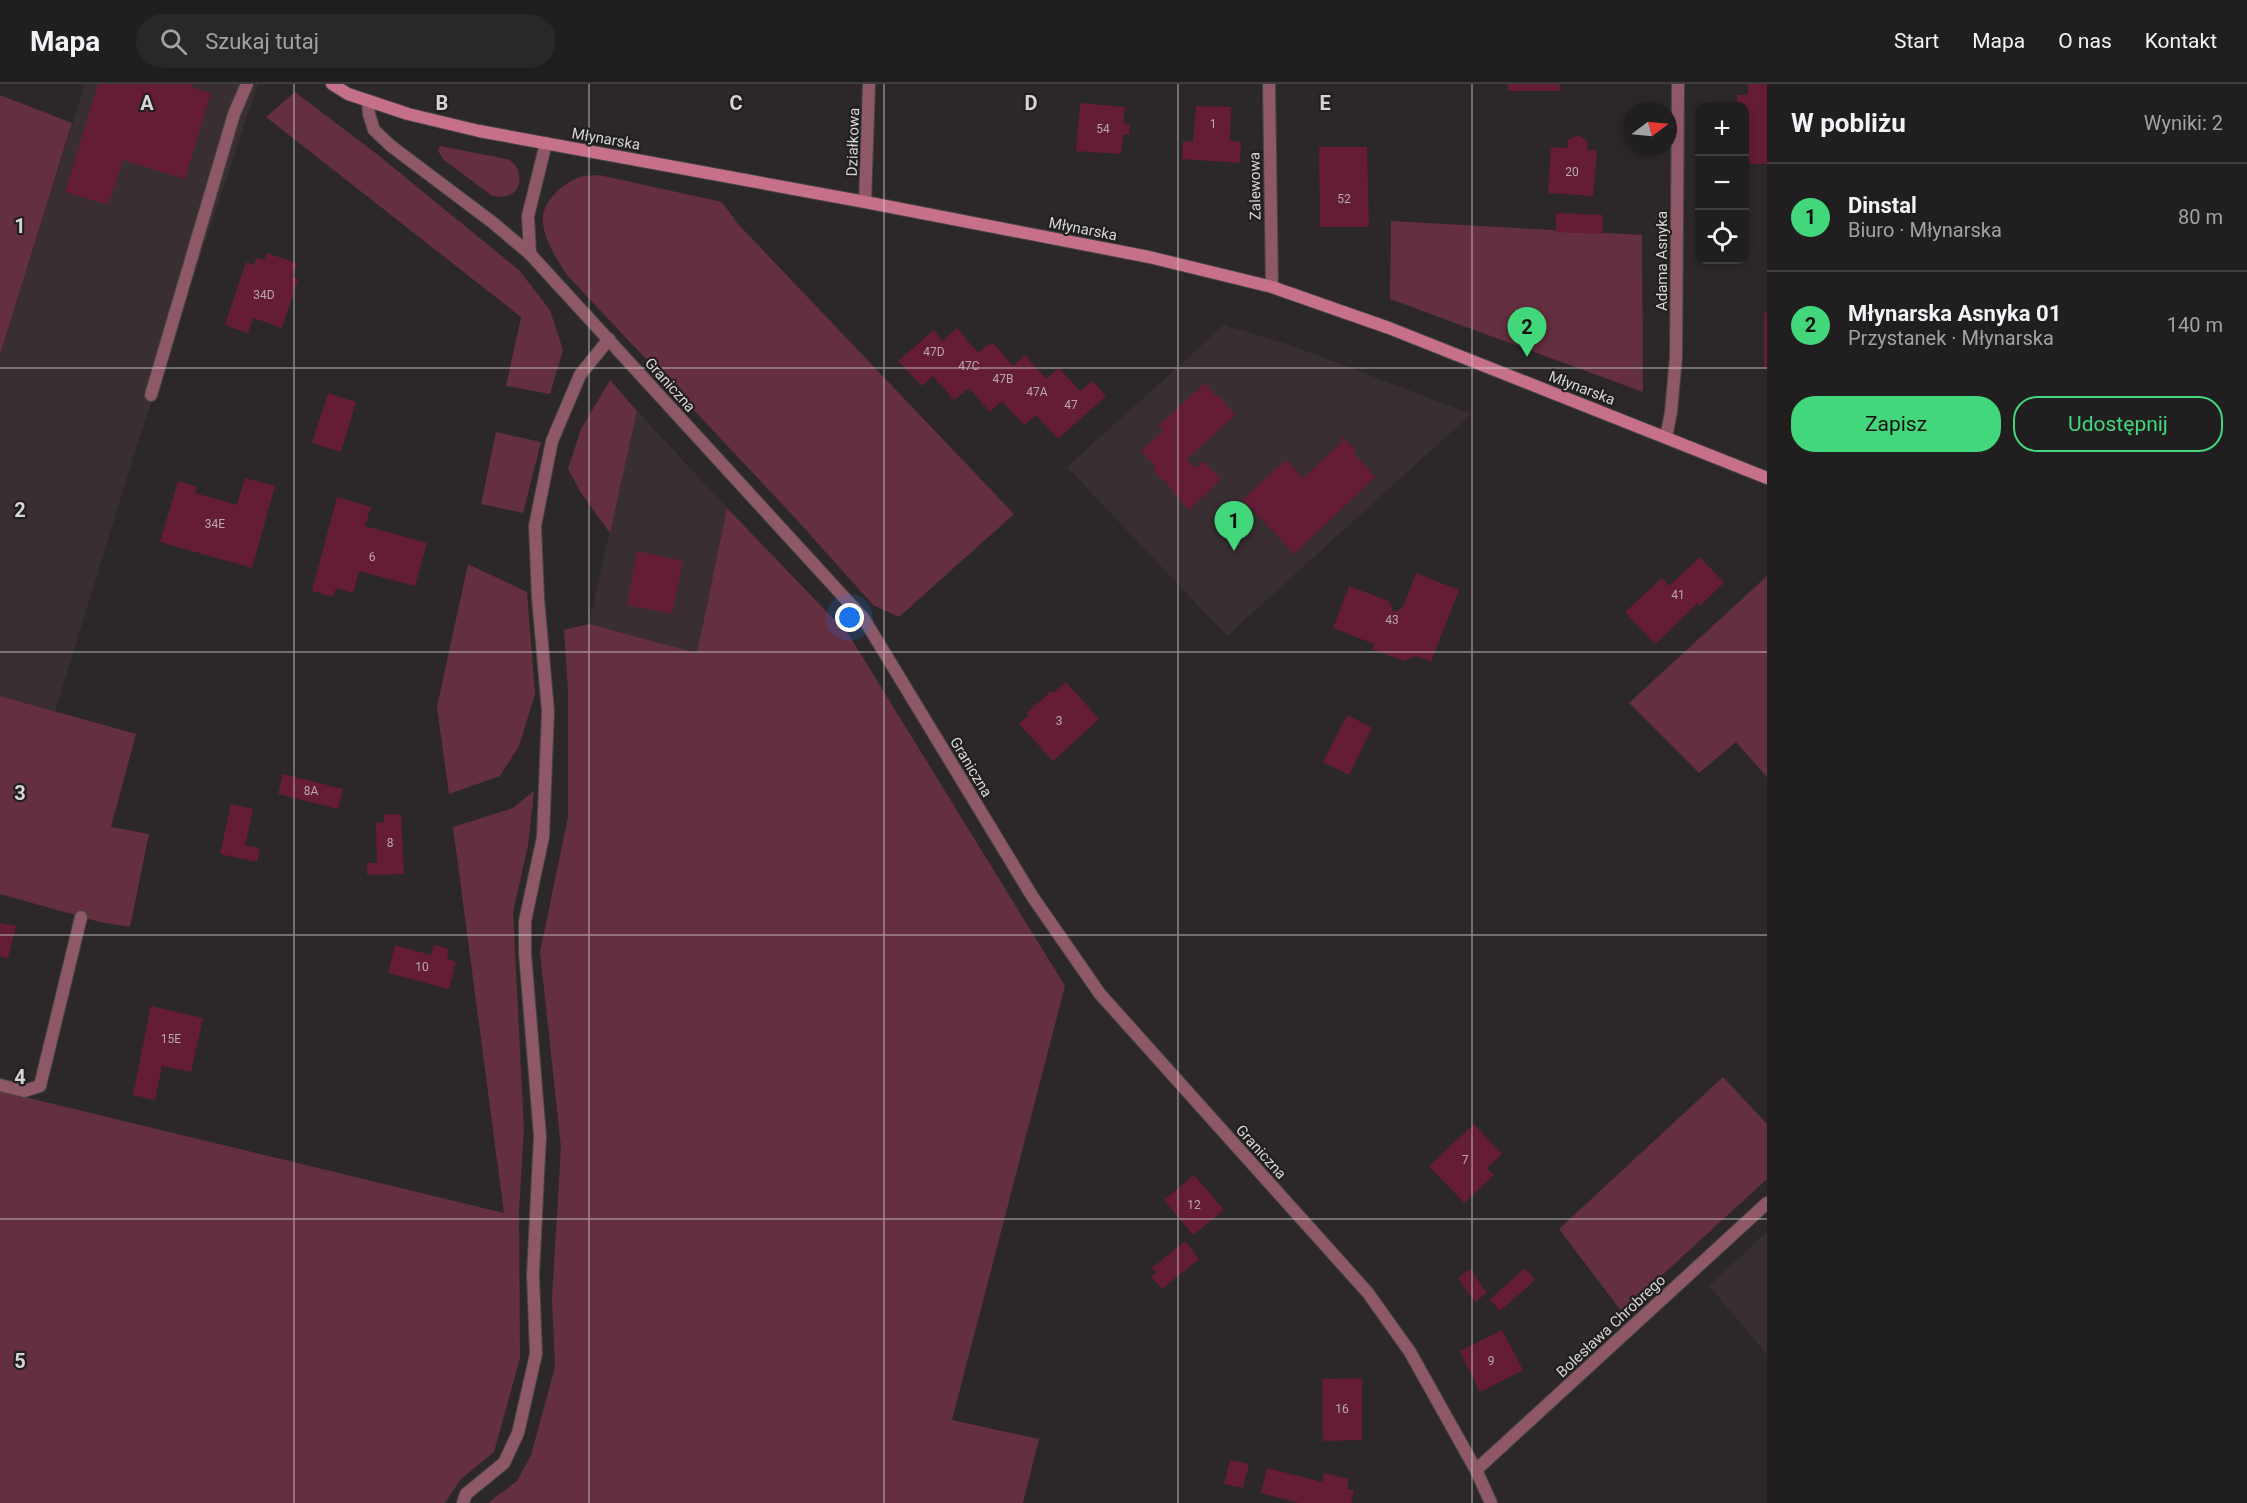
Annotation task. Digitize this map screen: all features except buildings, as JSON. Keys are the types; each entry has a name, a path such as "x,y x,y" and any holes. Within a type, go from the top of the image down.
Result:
{"street":[{"path":"151,395 234,114 247,84"},
{"name":"Młynarska","path":"332,84 348,94 368,101 408,114 459,126 1149,257 1272,287 1389,328 1767,478"},
{"name":"Działkowa","path":"865,202 869,84"},
{"name":"Zalewowa","path":"1269,84 1272,287"},
{"name":"Adama Asnyka","path":"1666,437 1671,412 1676,357 1678,84"},
{"name":"Graniczna","path":"368,101 374,130 391,146 492,222 530,254 864,619 1032,896 1100,994 1368,1293 1410,1352 1476,1470 1491,1503"},
{"path":"530,254 528,216 546,143"},
{"path":"463,1503 466,1494 504,1462 518,1433 537,1354 532,1275 540,1136 525,953 525,921 543,837 548,711 538,598 535,526 552,441 580,375 609,339"},
{"path":"0,1085 24,1091 40,1086 81,916"},
{"name":"Bolesława Chrobrego","path":"1476,1470 1767,1203"}],"shaded area":[{"path":"85,84 258,84 140,436 55,711 0,696 0,355"},
{"path":"295,92 378,155 519,270 550,310 563,350 550,394 506,386 521,317 266,117"},
{"path":"0,95 72,123 0,355"},
{"path":"440,146 507,159 518,170 520,177 516,190 502,197 491,195 444,160 438,151"},
{"path":"599,175 722,202 738,224 1014,514 899,617 873,605 797,520 567,275 545,233 544,211 551,199 567,183 582,176"},
{"path":"1391,221 1642,235 1643,392 1390,299"},
{"path":"1224,325 1290,345 1471,414 1227,636 1067,467"},
{"path":"610,380 637,411 610,533 581,493 568,469 581,429"},
{"path":"637,411 727,508 697,653 589,624"},
{"path":"496,432 541,442 523,513 481,504"},
{"path":"727,508 849,635 1065,986 952,1420 1039,1439 1023,1503 488,1503 517,1481 531,1455 555,1367 552,1298 561,1147 540,952 568,817 568,690 564,630 589,624 697,653"},
{"path":"468,564 527,592 535,694 519,746 500,776 449,794 437,707"},
{"path":"1767,576 1767,777 1736,742 1699,773 1629,703"},
{"path":"0,696 136,734 111,827 149,834 130,927 100,922 0,894"},
{"path":"534,791 528,846 513,912 524,1129 519,1212 520,1358 494,1452 461,1479 445,1503 0,1503 0,1091 504,1213 453,827 513,808"},
{"path":"1723,1077 1767,1124 1767,1179 1622,1312 1559,1229"},
{"path":"1767,1232 1767,1354 1709,1286"}],"place":[{"name":"Młynarska Asnyka 01","path":"1527,357"},
{"name":"Dinstal","path":"1234,551"}]}
